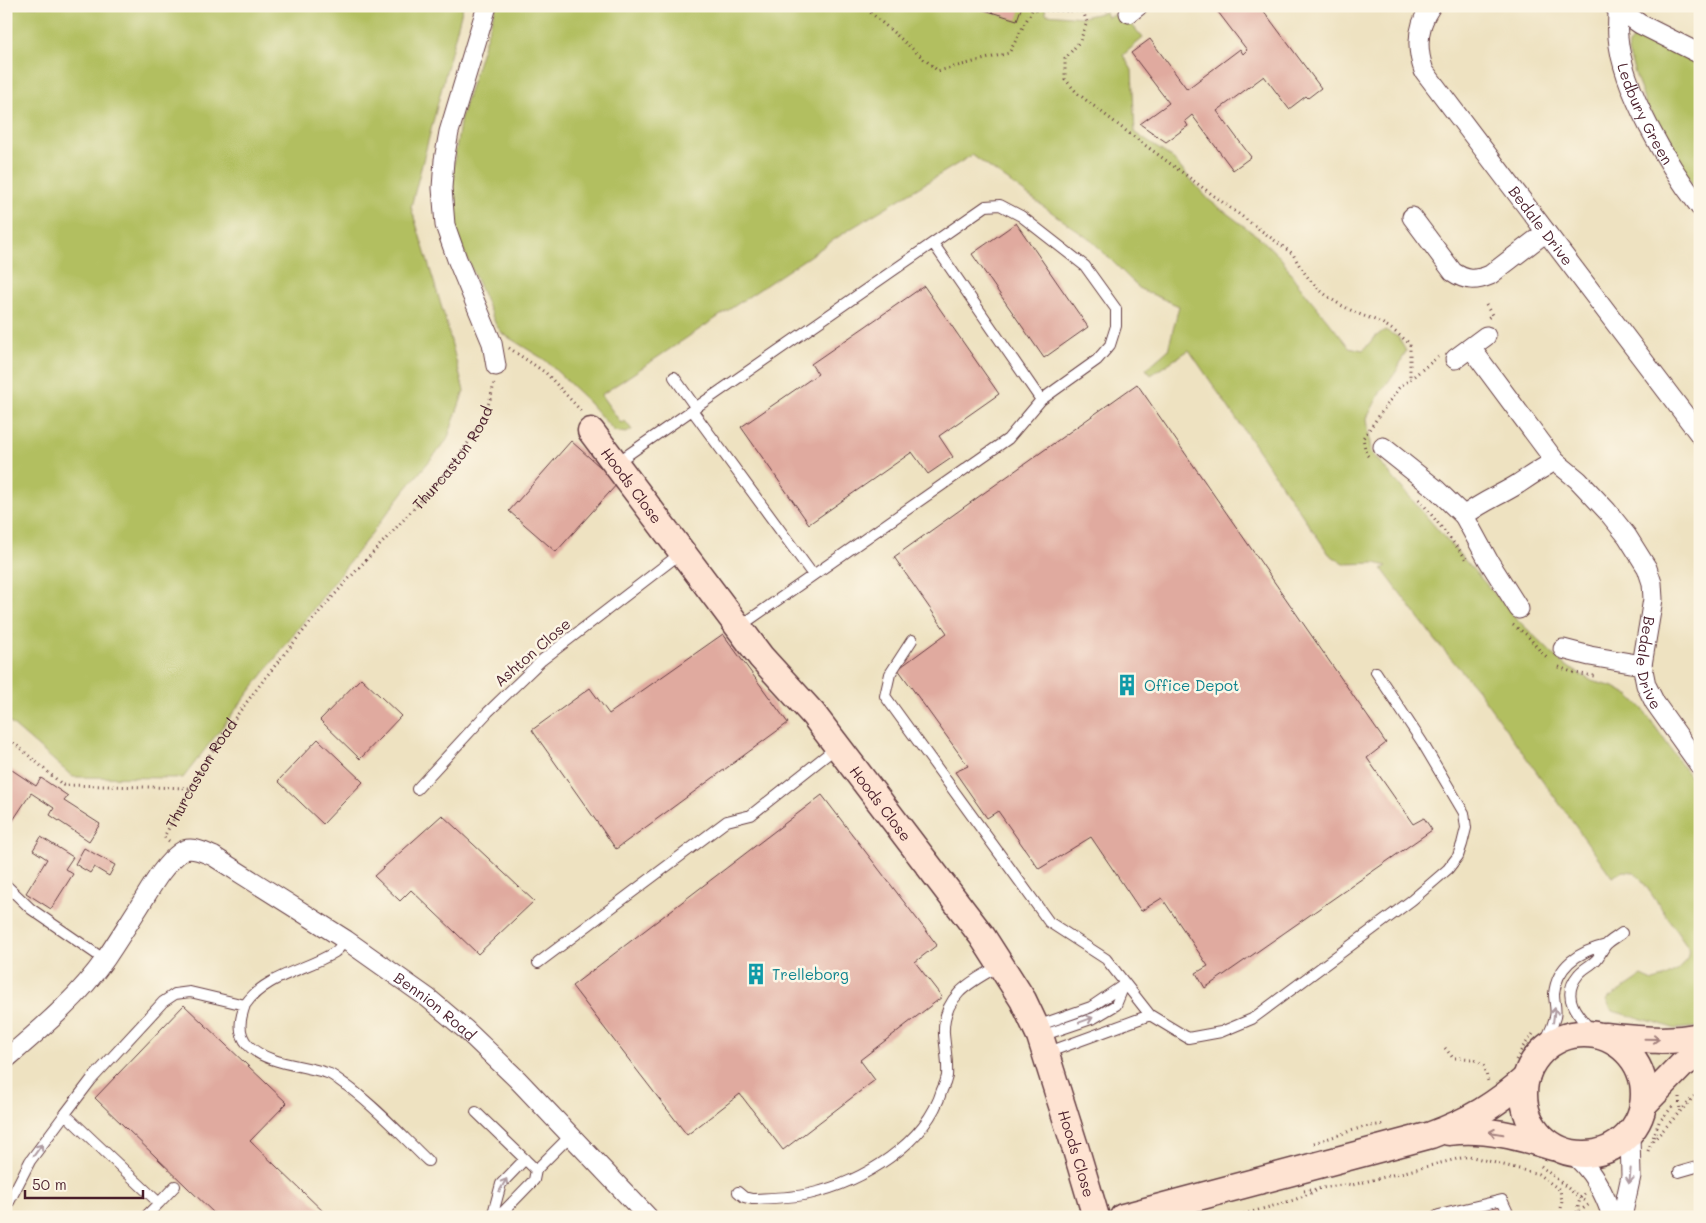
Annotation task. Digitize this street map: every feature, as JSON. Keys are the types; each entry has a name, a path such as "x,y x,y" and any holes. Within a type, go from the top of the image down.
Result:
{"street":[{"path":"487,6 449,132 442,188 445,225 492,343 496,366"},
{"name":"Bedale Drive","path":"1431,6 1425,15 1420,29 1418,44 1424,71 1546,232 1696,422"},
{"path":"1616,8 1640,24 1700,54"},
{"name":"Ledbury Green","path":"1616,8 1618,38 1625,74 1670,164 1700,206"},
{"path":"1412,217 1454,272 1462,278 1472,280 1490,275 1546,232"},
{"path":"1455,359 1486,336"},
{"name":"Bedale Drive","path":"1471,348 1555,461 1578,480 1628,536 1647,568 1652,582 1653,599 1642,665 1646,684 1655,704 1700,766"},
{"name":"Hoods Close","path":"591,431 761,658 813,714 1002,965 1024,1000 1040,1039 1096,1217"},
{"path":"1383,447 1437,490 1464,516 1488,560 1519,609"},
{"path":"1464,516 1479,504 1518,484 1555,461"},
{"path":"1563,649 1590,656 1642,665"},
{"name":"Bennion Road","path":"182,851 196,849 213,856 346,940 428,998 466,1030 571,1135 648,1217"},
{"name":"Thurcaston Road","path":"6,1059 78,994 104,960 156,879 182,851"},
{"path":"1431,1135 1459,1124 1494,1105 1530,1068 1546,1046 1561,1037 1578,1033 1655,1040 1700,1036"},
{"path":"1600,1035 1623,1046 1636,1062 1644,1082 1645,1103 1640,1119 1640,1139 1622,1217"},
{"path":"1645,1103 1682,1066 1700,1053"},
{"path":"1530,1068 1524,1095 1526,1112 1534,1127 1545,1140 1577,1158 1593,1176 1603,1192 1612,1217"},
{"path":"1123,1217 1431,1135 1458,1131 1488,1132 1526,1138 1566,1151 1587,1154 1640,1139"}],"lane":[{"path":"616,463 986,206 1000,205 1021,216 1085,266 1116,309 1116,326 1110,345 1097,360 1041,400 1008,439 738,627"},
{"path":"933,243 1041,400"},
{"path":"674,377 694,409 813,575"},
{"name":"Ashton Close","path":"417,789 488,712 542,660 681,553"},
{"path":"912,640 890,674 885,696 1049,922 1106,959 1150,1015 1188,1038 1221,1032 1252,1019 1412,900 1448,869 1458,856 1466,828 1464,813 1422,742 1376,672"},
{"path":"538,963 727,821 751,815 837,747"},
{"path":"6,885 30,909 104,960"},
{"path":"1600,1035 1580,1018 1574,1009 1570,998 1570,986 1578,974 1596,960 1606,945 1622,933"},
{"path":"346,940 336,951 256,992 245,1005 240,1018 242,1036 257,1052 274,1059 332,1075 361,1096 428,1162"},
{"path":"1530,1068 1549,1036 1556,1015 1554,995 1558,976 1570,962 1588,949 1606,945"},
{"path":"738,1192 744,1197 752,1199 808,1194 824,1190 864,1173 901,1150 930,1118 939,1100 947,1076 944,1031 946,1016 952,1001 969,983 1002,965"},
{"path":"1040,1039 1125,983"},
{"path":"6,1208 30,1161 65,1114 91,1080 163,1002 175,994 190,992 245,1005"},
{"path":"1040,1039 1150,1015"},
{"path":"476,1112 536,1170"},
{"path":"65,1114 159,1203"},
{"path":"497,1217 534,1180 536,1170 571,1135"},
{"path":"492,1217 501,1184 525,1159"},
{"path":"1679,1172 1700,1166"},
{"path":"146,1217 175,1186"},
{"path":"1436,1217 1502,1200 1510,1217"}],"path":[{"path":"863,6 938,71 1009,53 1032,10 1083,11 1122,8 1134,10"},
{"path":"1083,11 1087,22 1080,41 1065,58 1065,79 1077,93 1293,254 1302,273 1316,288 1356,313 1379,321 1391,328 1410,344 1410,380"},
{"path":"492,343 506,346 546,373 589,419 591,431"},
{"name":"Thurcaston Road","path":"164,838 190,788 223,734 276,664 307,626 434,485 455,459 482,419 491,399 496,366"},
{"path":"6,736 63,785 190,788"},
{"path":"1445,1048 1453,1058 1478,1061 1484,1068 1487,1080 1494,1090"},
{"path":"1640,1139 1700,1090"},
{"path":"1640,1139 1659,1122 1686,1092"},
{"path":"1308,1146 1326,1138 1363,1127"},
{"path":"1234,1217 1294,1200 1319,1190 1347,1184 1352,1185 1468,1156 1538,1174 1560,1190 1562,1201 1560,1217"},
{"path":"1532,1162 1541,1166 1580,1198 1576,1215 1572,1217"},
{"path":"1347,1184 1350,1179"}],"green space":[{"path":"6,6 463,6 411,207 445,318 464,391 447,440 405,490 183,778 73,777 6,719"},
{"path":"496,6 1045,6 1046,14 1083,17 1105,12 1107,17 1122,13 1143,38 1123,55 1132,70 1135,133 1171,157 1209,200 1260,238 1281,258 1295,280 1349,347 1363,350 1375,337 1385,330 1398,337 1406,351 1397,370 1380,393 1367,418 1371,452 1519,621 1563,664 1592,681 1614,687 1630,696 1643,709 1688,774 1700,788 1700,1027 1676,1029 1612,1011 1606,1000 1642,976 1653,981 1672,974 1683,965 1688,954 1688,947 1641,879 1634,872 1623,871 1612,877 1477,689 1436,641 1382,569 1387,566 1375,563 1344,564 1329,554 1189,350 1151,375 1146,369 1168,350 1179,306 1140,289 1093,242 972,155 847,231 601,395 621,423 625,421 632,430 626,433 614,431 583,396 545,360 503,334 496,325 458,237 451,194 461,117"},
{"path":"1636,35 1642,35 1700,65 1700,198 1645,103 1628,52 1629,45"}],"building":[{"path":"982,6 1022,6 1017,20 981,9"},
{"path":"1217,6 1260,6 1321,88 1308,98 1306,96 1289,109 1264,76 1217,111 1251,157 1233,170 1192,115 1185,121 1188,126 1166,142 1140,124 1169,103 1131,53 1150,39 1187,89 1240,49 1243,54 1247,50 1215,8"},
{"path":"1016,223 1088,327 1044,358 972,254"},
{"path":"924,286 999,394 939,436 953,457 928,474 912,452 809,524 741,427 818,374 811,364"},
{"name":"Office Depot","path":"1137,384 1386,743 1367,758 1413,824 1424,818 1432,830 1205,988 1196,973 1208,966 1162,898 1141,911 1091,837 1039,869 998,811 987,818 955,772 968,766 898,669 947,633 894,557"},
{"path":"571,441 618,483 556,552 509,511"},
{"path":"723,634 788,723 616,849 532,730 590,688 609,714"},
{"path":"361,678 401,716 360,759 320,720"},
{"path":"318,739 363,782 323,824 278,781"},
{"path":"6,766 36,786 41,778 68,796 64,801 100,824 89,841 50,815 54,808 31,793 6,831"},
{"name":"Trelleborg","path":"822,795 937,945 915,962 942,997 860,1060 875,1080 783,1150 740,1094 687,1135 572,986"},
{"path":"442,815 534,901 478,954 411,890 400,901 374,876"},
{"path":"41,837 73,857 65,869 73,874 51,909 26,893 47,859 33,850"},
{"path":"84,848 115,865 109,876 94,867 90,873 75,864"},
{"path":"184,1005 287,1103 250,1141 329,1217 218,1217 95,1098"},
{"path":"1501,1204 1505,1217 1457,1217 1457,1216"}],"place":[{"name":"Office Depot","path":"1127,685"},
{"name":"Trelleborg","path":"756,974"}]}
